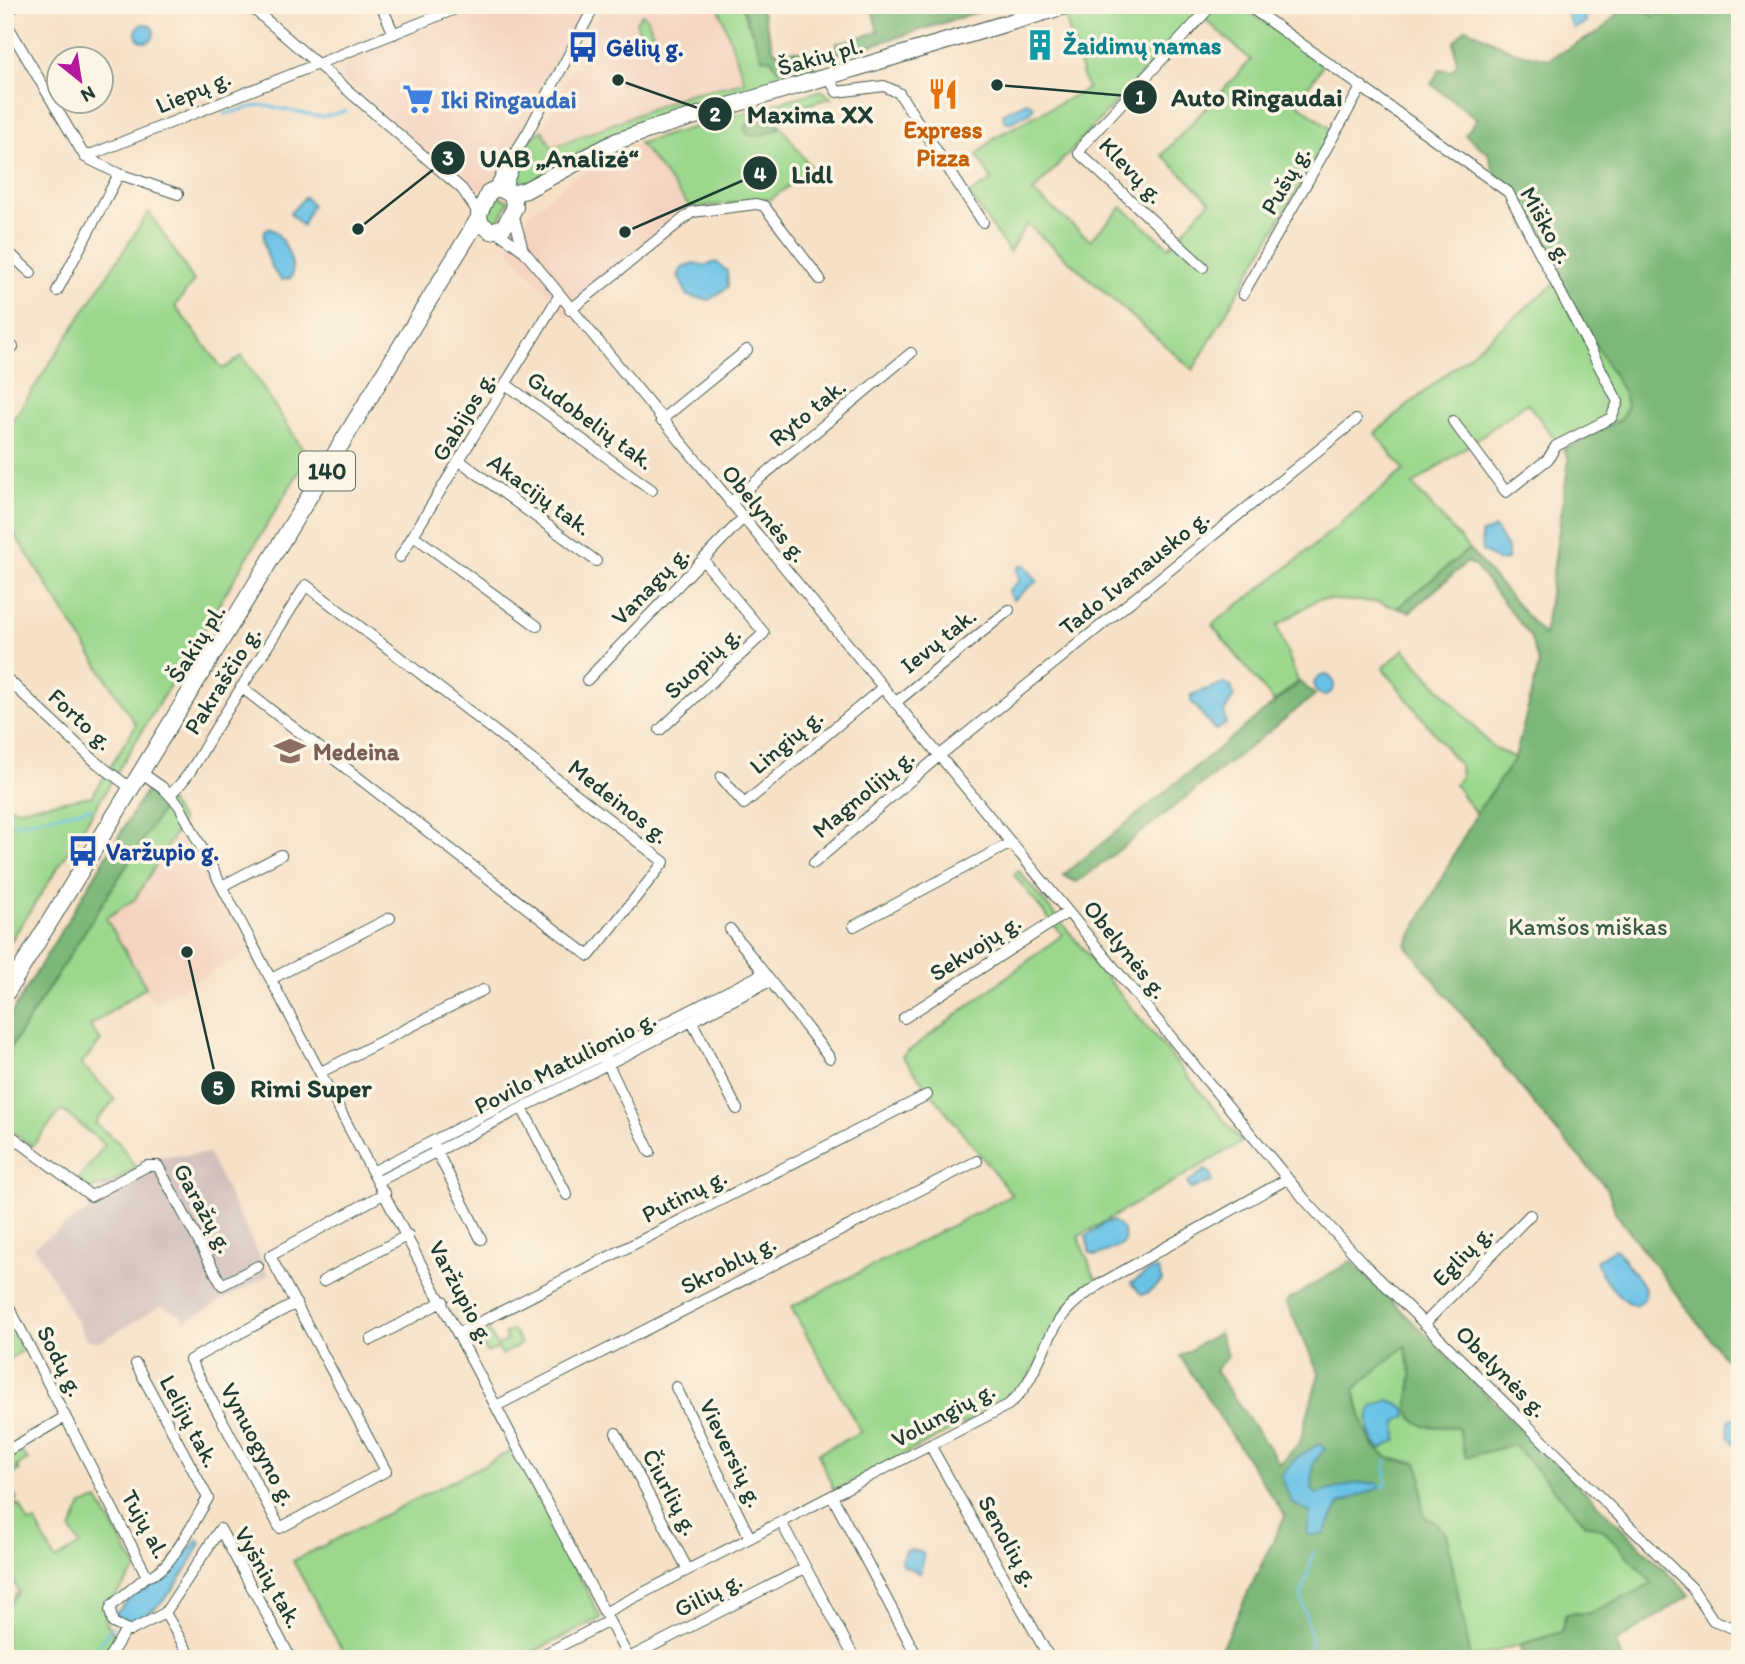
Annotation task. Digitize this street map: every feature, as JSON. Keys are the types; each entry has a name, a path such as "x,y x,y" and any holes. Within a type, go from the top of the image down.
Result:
{"main road":[{"name":"Šakių pl.","path":"505,198 586,156 658,127 1068,5"},
{"name":"140","path":"479,216 505,198"},
{"name":"140","path":"493,231 504,227 505,198"},
{"name":"Šakių pl.","path":"5,995 423,313 479,216"},
{"path":"479,216 483,227 493,231"},
{"name":"Šakių pl.","path":"423,313 478,242 493,231"}],"street":[{"path":"5,14 16,5"},
{"path":"249,5 462,189 479,216"},
{"path":"381,5 394,34"},
{"name":"Liepų g.","path":"85,157 465,5"},
{"path":"505,198 510,176 528,132 594,5"},
{"name":"Klevų g.","path":"1203,267 1079,153 1212,5"},
{"name":"Miško g.","path":"1247,5 1508,192 1615,394 1617,411 1611,418 1556,446 1548,459 1506,492 1453,422"},
{"path":"5,21 85,157 119,174 178,194"},
{"path":"829,78 837,92 884,86 899,93 983,222"},
{"name":"Pušų g.","path":"1243,295 1362,86"},
{"path":"505,198 528,132"},
{"path":"57,291 119,174"},
{"path":"462,189 505,198"},
{"name":"Obelynės g.","path":"505,198 524,251 570,310 1287,1179 1333,1232 1424,1324 1692,1588 1713,1620 1740,1631"},
{"path":"570,310 696,211 756,204 764,206 820,279"},
{"name":"Obelynės g.","path":"493,231 524,251"},
{"path":"5,249 32,274"},
{"name":"Gabijos g.","path":"400,557 559,296"},
{"path":"661,420 747,350"},
{"name":"Ryto tak.","path":"730,503 911,353"},
{"name":"Gudobelių tak.","path":"507,385 652,490"},
{"name":"Tado Ivanausko g.","path":"939,756 1356,420"},
{"name":"Akacijų tak.","path":"460,461 596,561"},
{"name":"Vanagų g.","path":"587,680 743,519"},
{"path":"414,536 537,626"},
{"name":"Suopių g.","path":"660,730 764,633 703,559"},
{"name":"Pakraščio g.","path":"170,794 185,780 306,586"},
{"name":"Medeinos g.","path":"241,687 589,956 664,862 306,586"},
{"name":"Ievų tak.","path":"895,703 1009,610"},
{"name":"Forto g.","path":"5,677 97,763 132,789"},
{"name":"Lingių g.","path":"721,777 744,804 882,688"},
{"name":"Magnolijų g.","path":"814,863 939,756"},
{"name":"Varžupio g.","path":"142,773 170,794 222,886 498,1405 629,1659"},
{"path":"854,926 1011,843"},
{"path":"222,886 281,855"},
{"name":"Sekvojų g.","path":"904,1018 1068,912"},
{"path":"271,979 390,918"},
{"path":"730,929 830,1058"},
{"name":"Povilo Matulionio g.","path":"435,1147 522,1108 605,1060 692,1021 767,977"},
{"name":"Povilo Matulionio g.","path":"377,1176 767,977"},
{"path":"321,1072 483,990"},
{"path":"692,1021 737,1109"},
{"path":"605,1060 650,1152"},
{"name":"Putinų g.","path":"459,1333 927,1095"},
{"path":"522,1108 566,1195"},
{"name":"Garažų g.","path":"5,1131 91,1196 147,1166 158,1166 222,1285 258,1266"},
{"path":"435,1147 481,1239"},
{"name":"Skroblų g.","path":"498,1405 977,1161"},
{"name":"Volungių g.","path":"535,1659 688,1570 995,1413 1017,1398 1058,1323 1086,1294 1287,1179"},
{"name":"Vynuogyno g.","path":"296,1303 190,1360 280,1528 386,1471 296,1303 270,1256 385,1193"},
{"name":"Eglių g.","path":"1424,1324 1530,1215"},
{"path":"323,1281 408,1235"},
{"name":"Sodų g.","path":"5,1299 51,1383 79,1442"},
{"path":"370,1340 443,1301"},
{"name":"Lelijų tak.","path":"136,1364 208,1499"},
{"name":"Vieversių g.","path":"676,1387 750,1538"},
{"path":"5,1452 65,1417"},
{"name":"Čiurlių g.","path":"616,1433 688,1570"},
{"name":"Tujų al.","path":"79,1442 147,1576 156,1575 164,1569 208,1499"},
{"name":"Senolių g.","path":"930,1445 1050,1659"},
{"path":"832,1496 913,1649"},
{"path":"781,1522 852,1658"},
{"name":"Vyšnių tak.","path":"165,1613 220,1529 291,1659"},
{"name":"Gilių g.","path":"629,1659 805,1568"},
{"path":"147,1576 112,1605 110,1618 125,1631 138,1629 165,1613 192,1659"},
{"path":"108,1659 125,1631"}],"shaded area":[{"path":"481,5 589,5 494,183 483,189 475,189 468,187 345,80 342,72 348,58"},
{"path":"604,5 718,5 746,82 687,94 551,148 542,130"},
{"path":"639,143 694,216 568,318 508,248 530,213 572,179 611,155"},
{"path":"182,822 252,950 154,1003 106,918 135,899"},
{"path":"208,1153 269,1275 185,1321 181,1315 161,1306 101,1341 87,1340 34,1246 94,1207 105,1186 159,1157"},
{"path":"5,1566 19,1593 5,1608"}],"green space":[{"path":"718,5 742,5 746,21 778,70 813,62 817,73 777,81 665,115 600,141 521,188 514,186 512,182 531,139 542,130 552,148 688,94 745,82"},
{"path":"742,5 760,5 774,51 803,51 813,62 778,70 771,59 762,58"},
{"path":"871,5 951,5 950,10 971,5 994,7 840,55 836,51 837,43 878,32"},
{"path":"1093,5 1240,5 1323,65 1297,103 1332,130 1193,370 1027,224 1009,252 969,194 992,180 977,155 995,137 1087,89 1064,14","holes":["1198,13 1251,60 1162,155 1210,201 1169,247 1122,207 1090,240 1033,192"]},
{"name":"Kamšos miškas","path":"1625,5 1643,5 1654,17 1676,5 1740,5 1740,1378 1616,1214 1607,1188 1556,1131 1406,945 1476,814 1515,758 1539,665 1530,636 1474,565 1467,562 1410,612 1397,608 1469,549 1544,636 1569,459 1564,450 1621,419 1627,407 1624,393 1526,224 1513,191 1495,174 1488,153 1465,135 1477,119 1431,84 1440,69 1451,71 1457,64 1454,42 1466,28 1515,52 1549,59 1602,30"},
{"path":"1643,5 1676,5 1654,17"},
{"path":"642,14 647,18 653,33 649,40 643,39 636,22"},
{"path":"822,90 831,98 750,121 778,129 781,126 812,169 771,199 691,208 639,143"},
{"path":"773,114 781,126 774,131 748,135 744,129 750,121"},
{"path":"496,195 509,201 497,225 485,219"},
{"path":"149,212 194,281 175,306 223,369 242,356 308,457 79,835 5,950 5,806 18,809 92,796 136,725 5,519 5,432"},
{"path":"1558,281 1624,393 1627,407 1622,419 1564,450 1527,403 1413,485 1469,549 1397,608 1377,602 1318,599 1277,626 1298,681 1274,702 1212,625 1292,564 1404,470 1375,433"},
{"path":"1404,649 1492,747 1515,758 1476,814 1455,785 1461,776 1460,766 1383,668"},
{"path":"1300,682 1315,695 1086,876 1076,882 1063,875"},
{"path":"147,789 154,789 168,800 5,1057 5,1024"},
{"path":"168,800 182,822 135,899 106,918 146,987 90,1026 101,1041 81,1064 115,1099 95,1123 120,1144 136,1169 105,1186 86,1190 78,1180 105,1145 62,1110 32,1146 5,1126 5,1057"},
{"path":"1018,870 1242,1142 1078,1237 1097,1282 1082,1292 1023,1386 1009,1400 834,1491 818,1453 861,1432 791,1307 1012,1195 902,1056 1062,935 1014,875"},
{"path":"1351,1261 1690,1595 1615,1643 1623,1659 1525,1659 1520,1645 1561,1632 1566,1614 1590,1613 1653,1584 1604,1530 1586,1524 1514,1445 1466,1457 1458,1427 1424,1426 1413,1419 1408,1409 1412,1376 1405,1346 1354,1389 1366,1429 1378,1450 1400,1461 1416,1462 1422,1483 1423,1511 1426,1518 1437,1523 1446,1534 1471,1659 1216,1659 1285,1516 1180,1356 1219,1333 1228,1356 1215,1370 1280,1464 1300,1442 1319,1373 1286,1302"},
{"path":"5,1315 24,1350 5,1361"},
{"path":"513,1330 521,1344 502,1355 498,1348 487,1353 478,1336 489,1331 497,1346 507,1340 504,1334"},
{"path":"1405,1345 1412,1376 1408,1409 1413,1419 1424,1426 1458,1427 1466,1456 1514,1445 1586,1524 1604,1530 1653,1584 1590,1613 1566,1614 1562,1632 1471,1659 1446,1534 1437,1523 1426,1518 1423,1511 1421,1476 1416,1462 1400,1461 1378,1449 1366,1429 1354,1389"},
{"path":"20,1450 28,1460 16,1467 19,1470 5,1480 5,1458"},
{"path":"513,1450 601,1618 519,1659 347,1659 293,1561"},
{"path":"5,1483 29,1523 36,1522 55,1560 80,1545 71,1530 82,1505 98,1500 137,1569 106,1607 106,1623 116,1636 102,1659 5,1659 5,1608 19,1592 5,1566"}],"water":[{"path":"1567,5 1583,5 1586,22 1574,29 1568,18"},
{"path":"145,24 151,27 154,33 151,39 145,42 139,39 136,33 139,27"},
{"path":"1027,102 1034,106 1030,113 1009,123 1004,120 1003,113"},
{"path":"305,197 312,205 302,226 290,213"},
{"path":"268,228 278,236 287,250 292,265 291,278 282,280 271,265 264,237 264,231"},
{"path":"716,262 727,271 728,287 709,300 688,296 678,276 682,268 694,263 704,266"},
{"path":"1495,528 1508,550 1507,560 1498,561 1482,551 1481,534"},
{"path":"1021,565 1025,565 1037,581 1013,600 1008,592 1019,581 1017,570"},
{"path":"1324,675 1331,678 1334,685 1331,692 1324,695 1317,692 1314,685 1317,678"},
{"path":"1224,683 1231,687 1234,696 1224,712 1226,724 1215,730 1191,701 1191,695"},
{"path":"1205,1170 1210,1173 1212,1182 1191,1189 1187,1183"},
{"path":"1113,1221 1123,1231 1122,1245 1096,1256 1090,1253 1086,1237 1104,1223"},
{"path":"1614,1249 1645,1288 1644,1299 1636,1306 1617,1293 1598,1268 1596,1261"},
{"path":"1153,1269 1158,1270 1162,1281 1148,1293 1141,1294 1131,1283"},
{"path":"1389,1400 1405,1408 1407,1416 1396,1422 1397,1440 1381,1449 1371,1435 1369,1417 1373,1406"},
{"path":"1740,1415 1740,1443 1734,1443 1728,1435 1729,1420"},
{"path":"1319,1444 1325,1449 1313,1463 1312,1489 1316,1494 1352,1484 1377,1483 1381,1487 1339,1504 1324,1533 1311,1536 1307,1533 1310,1512 1292,1503 1281,1476 1296,1458"},
{"path":"198,1539 201,1543 195,1555 166,1597 136,1623 130,1625 120,1622 116,1613 132,1596 165,1579"},
{"path":"905,1551 922,1552 924,1555 920,1573 904,1566 901,1561"}],"waterway":[{"path":"225,114 261,105 322,117 346,111"},
{"path":"5,826 91,808"},
{"path":"1381,1487 1386,1485 1386,1460"},
{"path":"1307,1659 1311,1638 1301,1595 1314,1552"},
{"path":"85,1659 93,1653 112,1627"}],"place":[{"name":"Žaidimų namas","path":"1040,45"},
{"name":"Gėlių g.","path":"583,47"},
{"name":"Maxima XX","path":"618,80"},
{"name":"Auto Ringaudai","path":"997,85"},
{"name":"Express Pizza","path":"943,94"},
{"name":"Iki Ringaudai","path":"418,99"},
{"name":"UAB „Analizė“","path":"358,229"},
{"name":"Lidl","path":"625,232"},
{"name":"Medeina","path":"290,751"},
{"name":"Varžupio g.","path":"83,851"},
{"name":"Rimi Super","path":"187,952"}]}
